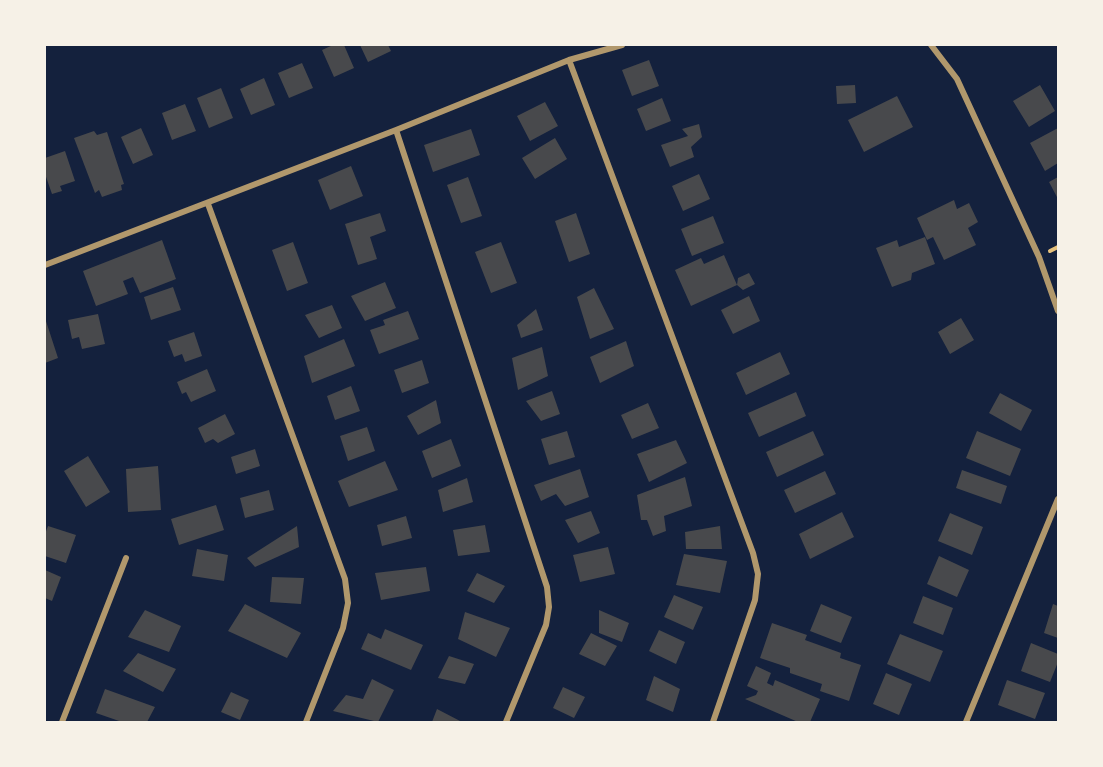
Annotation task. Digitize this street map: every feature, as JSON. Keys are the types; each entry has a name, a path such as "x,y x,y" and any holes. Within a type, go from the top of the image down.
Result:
{"street":[{"path":"45,266 208,204 569,60 622,45"},
{"path":"931,45 957,79 1039,257 1058,311"},
{"path":"569,60 753,553 758,574 755,600 713,722"},
{"path":"396,130 547,587 549,607 546,625 506,722"},
{"path":"208,204 345,579 348,603 343,628 306,722"},
{"path":"966,722 1058,499"},
{"path":"62,722 126,558"}],"building":[{"path":"333,45 344,45 354,68 334,77 322,50"},
{"path":"360,45 388,45 391,51 368,62"},
{"path":"649,60 659,86 632,96 622,70"},
{"path":"302,63 313,88 289,98 278,73"},
{"path":"264,78 275,105 251,115 240,89"},
{"path":"855,85 856,103 837,104 836,86"},
{"path":"1040,85 1055,111 1029,127 1013,101"},
{"path":"221,88 233,118 209,128 197,98"},
{"path":"897,96 913,127 864,152 848,120"},
{"path":"662,98 671,121 646,131 637,109"},
{"path":"545,102 558,126 530,141 517,116"},
{"path":"185,104 196,131 172,140 162,113"},
{"path":"699,124 702,137 691,147 694,157 670,167 661,145 688,136 682,129"},
{"path":"141,128 153,155 133,164 121,137"},
{"path":"1058,128 1058,163 1045,171 1030,143"},
{"path":"471,129 480,155 433,172 424,145"},
{"path":"94,131 97,135 107,132 124,184 121,185 122,190 102,197 99,190 95,193 74,138"},
{"path":"555,138 567,159 535,179 522,158"},
{"path":"65,151 75,181 60,186 62,191 52,194 45,174 45,158"},
{"path":"351,166 363,196 330,210 318,180"},
{"path":"699,174 710,199 683,211 672,186"},
{"path":"468,177 482,216 461,223 447,185"},
{"path":"1058,177 1058,199 1049,182"},
{"path":"954,200 957,209 969,203 978,222 968,228 976,245 944,260 933,237 927,240 917,218"},
{"path":"380,213 386,231 370,237 377,259 358,265 345,224"},
{"path":"576,213 590,254 569,262 555,221"},
{"path":"713,216 724,243 692,256 681,229"},
{"path":"925,237 935,264 912,273 911,280 892,287 876,248 897,240 899,247"},
{"path":"162,240 176,279 140,293 133,277 123,281 128,294 96,306 83,271"},
{"path":"293,242 308,283 287,291 272,250"},
{"path":"501,242 517,283 491,293 475,252"},
{"path":"724,255 737,285 691,306 675,270 701,258 704,264"},
{"path":"749,273 755,284 743,290 737,285 738,278"},
{"path":"385,282 396,308 365,321 351,296"},
{"path":"173,287 181,310 151,320 144,297"},
{"path":"594,288 614,329 590,339 577,297"},
{"path":"749,296 760,321 733,334 721,310"},
{"path":"332,305 342,328 319,338 305,315"},
{"path":"536,309 543,330 521,338 517,325"},
{"path":"408,311 419,339 379,354 370,330 385,325 383,320"},
{"path":"98,314 105,344 82,349 79,337 72,339 68,320"},
{"path":"45,318 58,358 45,363"},
{"path":"961,318 974,340 950,354 938,332"},
{"path":"194,332 202,356 185,362 182,354 174,357 168,341"},
{"path":"344,339 355,366 312,383 304,356"},
{"path":"626,341 634,366 600,383 590,357"},
{"path":"542,347 548,376 518,390 512,358"},
{"path":"780,352 790,374 746,395 736,373"},
{"path":"422,360 429,383 402,393 394,370"},
{"path":"207,369 216,391 191,402 186,392 182,394 177,382"},
{"path":"351,386 360,411 335,420 327,396"},
{"path":"552,391 560,414 541,421 526,401"},
{"path":"796,392 806,416 759,437 748,413"},
{"path":"1000,393 1032,410 1021,431 989,413"},
{"path":"436,400 441,423 418,435 407,416"},
{"path":"648,403 659,428 632,439 621,415"},
{"path":"225,414 235,434 218,443 213,439 205,443 198,428"},
{"path":"367,427 375,451 348,461 340,436"},
{"path":"567,431 575,457 549,465 541,439"},
{"path":"813,431 824,455 777,477 766,452"},
{"path":"977,431 1021,449 1010,476 966,458"},
{"path":"451,439 461,466 432,478 422,451"},
{"path":"676,440 687,463 649,482 637,454"},
{"path":"255,449 260,466 236,474 231,457"},
{"path":"88,456 110,492 86,507 64,471"},
{"path":"385,461 398,490 349,507 338,481"},
{"path":"158,466 161,510 128,512 126,469"},
{"path":"580,469 589,497 565,506 556,494 541,501 534,485"},
{"path":"962,470 1007,486 1001,504 956,488"},
{"path":"825,471 836,494 795,513 784,490"},
{"path":"685,477 692,506 664,516 666,531 653,536 647,520 641,520 637,495"},
{"path":"467,478 473,502 443,512 438,490"},
{"path":"269,490 274,510 245,518 240,498"},
{"path":"216,505 224,530 179,545 171,519"},
{"path":"591,511 600,533 578,543 565,520"},
{"path":"842,512 854,537 810,559 799,534"},
{"path":"950,513 983,527 972,555 938,541"},
{"path":"406,516 412,538 382,546 377,525"},
{"path":"485,525 490,552 458,556 453,530"},
{"path":"48,526 76,535 66,563 45,556 45,534"},
{"path":"297,526 299,547 255,567 247,558"},
{"path":"720,526 722,549 686,549 685,532"},
{"path":"608,547 615,574 580,582 573,555"},
{"path":"197,549 228,555 224,581 192,576"},
{"path":"684,554 727,561 720,593 676,585"},
{"path":"939,556 969,570 957,597 927,584"},
{"path":"426,567 430,591 381,600 375,573"},
{"path":"45,570 61,577 52,601 45,598"},
{"path":"477,573 505,586 494,603 467,591"},
{"path":"272,577 304,578 301,604 270,602"},
{"path":"674,595 703,607 693,630 664,617"},
{"path":"923,596 953,608 943,635 913,623"},
{"path":"245,604 301,633 287,658 228,631"},
{"path":"821,604 852,617 841,643 810,631"},
{"path":"1053,604 1058,606 1058,638 1044,633"},
{"path":"145,610 181,626 169,652 128,637"},
{"path":"599,610 629,623 622,642 599,633"},
{"path":"465,612 510,628 496,657 458,639"},
{"path":"772,623 807,635 805,640 841,653 840,658 861,665 849,701 820,691 822,684 790,673 790,668 760,658"},
{"path":"385,629 423,645 411,670 361,649 368,633 381,639"},
{"path":"659,630 685,642 676,664 649,651"},
{"path":"591,633 617,646 605,666 579,654"},
{"path":"900,634 943,651 930,682 887,664"},
{"path":"1031,643 1058,654 1058,662 1050,682 1021,671"},
{"path":"138,653 176,669 163,692 123,671"},
{"path":"449,656 474,664 465,684 438,678"},
{"path":"756,666 771,673 767,683 773,686 775,680 820,699 810,722 798,722 745,699 756,695 758,691 747,686"},
{"path":"886,673 912,684 899,715 873,704"},
{"path":"654,676 680,689 673,712 646,700"},
{"path":"372,679 394,690 378,722 333,711 346,695 363,699"},
{"path":"1007,680 1045,693 1035,719 998,705"},
{"path":"563,687 585,697 574,718 553,708"},
{"path":"105,689 155,707 147,722 122,722 96,713"},
{"path":"231,692 249,700 240,720 221,712"},
{"path":"437,709 462,722 432,722"}]}
